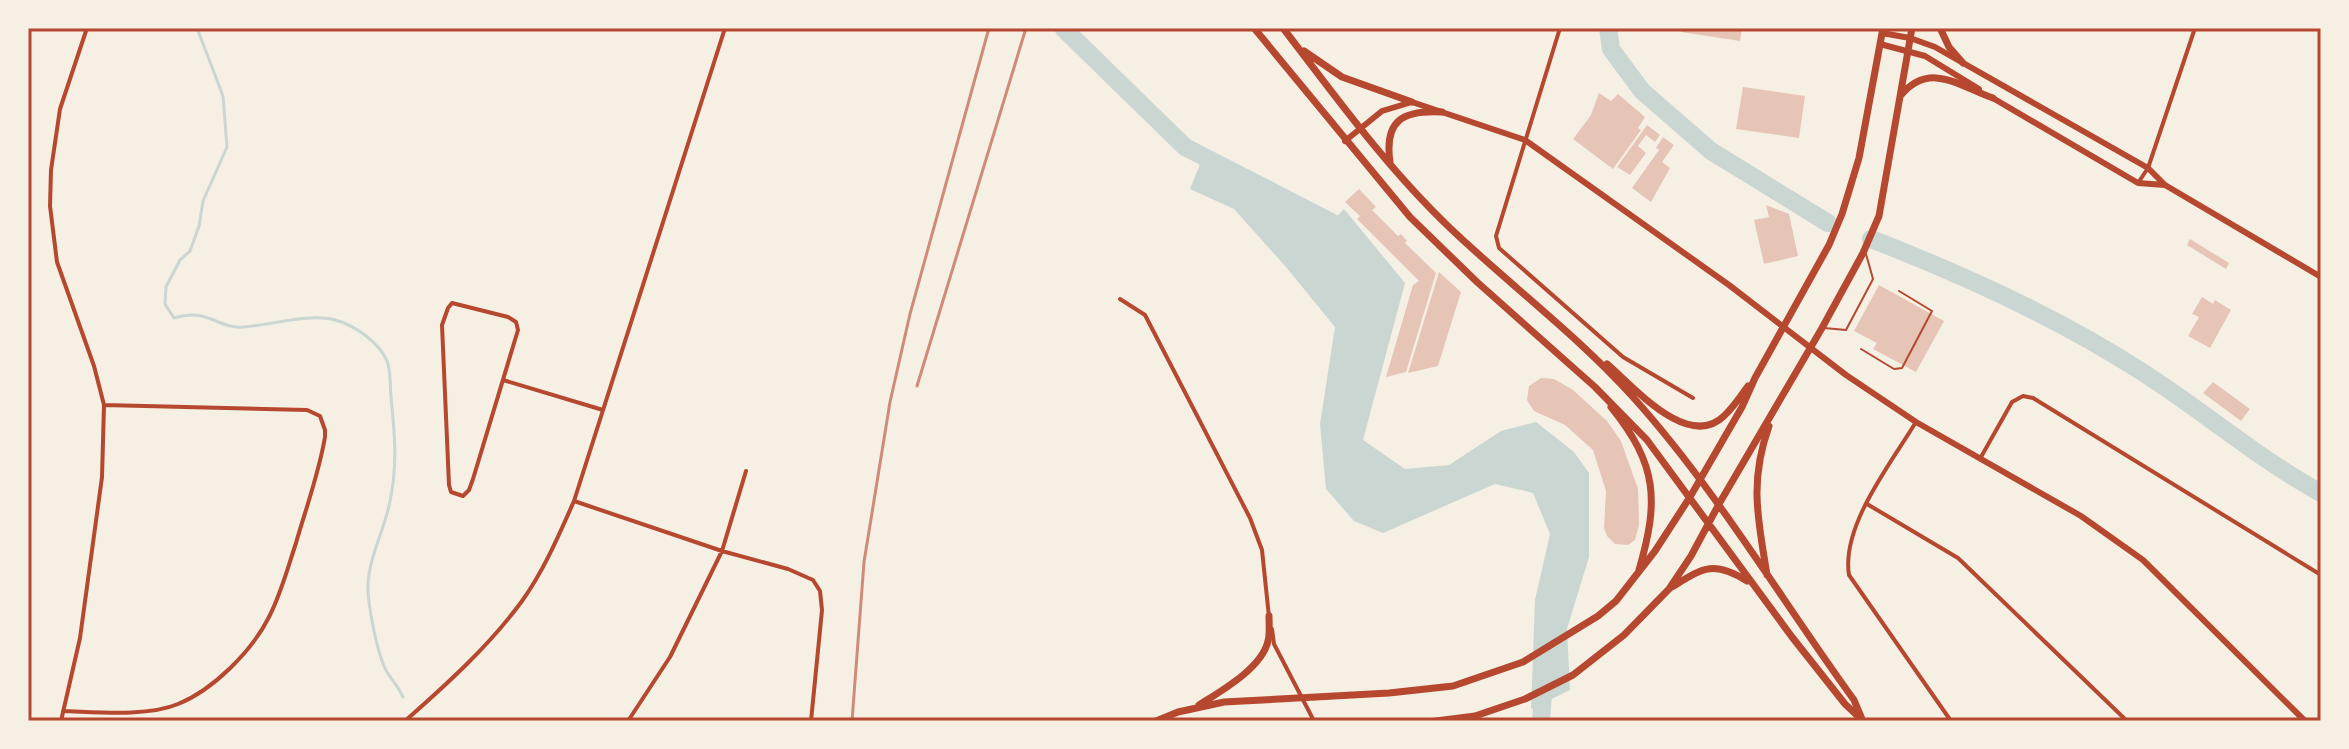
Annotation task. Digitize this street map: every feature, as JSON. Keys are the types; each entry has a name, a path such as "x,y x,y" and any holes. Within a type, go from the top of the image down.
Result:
{"main road":[{"path":"1254,28 1410,217 1477,282 1595,387 1647,440 1752,585 1845,704 1863,721 1854,700 1700,477 1632,396 1550,317"},
{"path":"1283,28 1390,163 1448,226 1668,417 1680,423 1705,425 1724,418 1755,378"},
{"path":"1436,721 1475,716 1525,699 1573,675 1624,635 1669,589 1691,556 1865,249 1885,193 1912,28"},
{"path":"1940,28 1949,47 1963,63"},
{"path":"1156,721 1197,707 1303,696 1438,689 1492,675 1523,662 1616,601 1636,578 1690,497 1829,245 1859,158 1882,31"},
{"path":"1296,45 1342,77 1412,102"},
{"path":"1901,95 1915,82 1933,76 1993,98"},
{"path":"1390,163 1388,145 1393,126 1411,113 1442,112"},
{"path":"1595,387 1619,417 1646,463 1653,503 1650,532 1636,578"},
{"path":"1768,579 1755,500 1761,453 1775,409"},
{"path":"1669,589 1706,567 1723,568 1752,585"},
{"path":"1197,707 1240,678 1258,657 1268,642 1269,616"}],"street":[{"path":"61,721 80,638 102,477 104,405 94,366 57,262 50,206 52,156 60,109 87,28"},
{"path":"405,721 480,651 523,599 552,549 574,501 725,28"},
{"path":"1560,28 1496,236 1499,248 1623,357 1693,398"},
{"path":"2138,183 2148,168 2195,28"},
{"path":"1882,31 1935,47 2148,168 2165,185 2321,277"},
{"path":"1880,44 1908,50 1935,61 2138,183 2165,185"},
{"path":"1345,141 1382,111 1412,102 1525,140 1784,326 1846,375 1916,422 2081,516 2143,560 2305,721"},
{"path":"1120,299 1145,315 1250,518 1262,550 1274,644 1314,721"},
{"path":"452,303 508,317 516,322 517,339 503,380 469,490 463,496 456,495 449,485 442,338 443,319 452,303"},
{"path":"503,380 603,410"},
{"path":"1981,457 2012,402 2023,396 2033,398 2321,575"},
{"path":"63,711 147,710 178,704 198,694 247,649 269,618 278,594 307,507 325,437 320,416 307,410 104,405"},
{"path":"1916,422 1867,504 1849,544 1847,560 1849,575 1951,721"},
{"path":"628,721 670,657 722,551 746,471"},
{"path":"574,501 722,551 788,569 805,575 817,584 822,610 811,721"},
{"path":"1867,504 1958,558 2127,721"}],"lane":[{"path":"1822,328 1846,330 1873,279 1865,249"},
{"path":"1861,349 1894,369 1902,368 1932,311 1899,291"}],"shaded area":[{"path":"1203,157 1331,222 1344,209 1405,283 1363,440 1405,469 1449,465 1501,431 1536,422 1574,452 1589,473 1589,557 1567,629 1570,690 1531,709 1535,600 1550,534 1533,493 1495,484 1383,533 1354,521 1326,489 1320,424 1335,327 1234,209 1190,189"}],"building":[{"path":"1682,28 1742,28 1740,41 1681,32"},
{"path":"1743,87 1805,96 1799,138 1736,129"},
{"path":"1599,93 1611,101 1618,94 1645,117 1638,128 1641,130 1613,169 1573,139 1591,115"},
{"path":"1647,125 1660,135 1655,142 1646,135 1638,146 1646,153 1630,175 1617,167"},
{"path":"1663,137 1674,145 1662,162 1670,168 1651,202 1632,188 1659,150 1656,148"},
{"path":"1359,189 1376,207 1372,210 1398,236 1401,234 1407,241 1405,243 1436,273 1406,372 1386,377 1413,285 1419,281 1357,219 1360,216 1345,202"},
{"path":"1766,205 1789,214 1798,256 1764,264 1754,220 1769,217"},
{"path":"2190,239 2229,263 2226,269 2187,245"},
{"path":"1439,272 1461,292 1438,366 1408,373"},
{"path":"1879,285 1944,321 1916,372 1873,349 1877,343 1854,331"},
{"path":"2202,297 2213,304 2215,300 2231,310 2210,348 2188,336 2199,317 2192,314"},
{"path":"1541,378 1554,379 1573,390 1607,421 1621,441 1638,489 1639,525 1635,540 1628,545 1615,544 1604,528 1606,491 1593,450 1565,425 1534,411 1527,400 1529,386"},
{"path":"2213,382 2250,409 2241,421 2203,393"}],"waterway":[{"path":"197,28 223,96 227,147 203,201 199,226 190,251 180,260 166,287 165,304 174,318 195,315 235,327 302,319 335,320 365,335 383,354 390,374 395,464 389,506 371,563 368,591 380,653 387,672 403,697"},
{"path":"1063,28 1185,147 1331,222 1342,242"},
{"path":"1608,28 1611,49 1642,91 1711,151 1828,223"},
{"path":"1871,239 1975,282 2107,350 2321,493"},
{"path":"1541,721 1544,680"}],"railway":[{"path":"852,721 864,562 890,402 910,314 989,28"},
{"path":"917,386 1026,28"}]}
